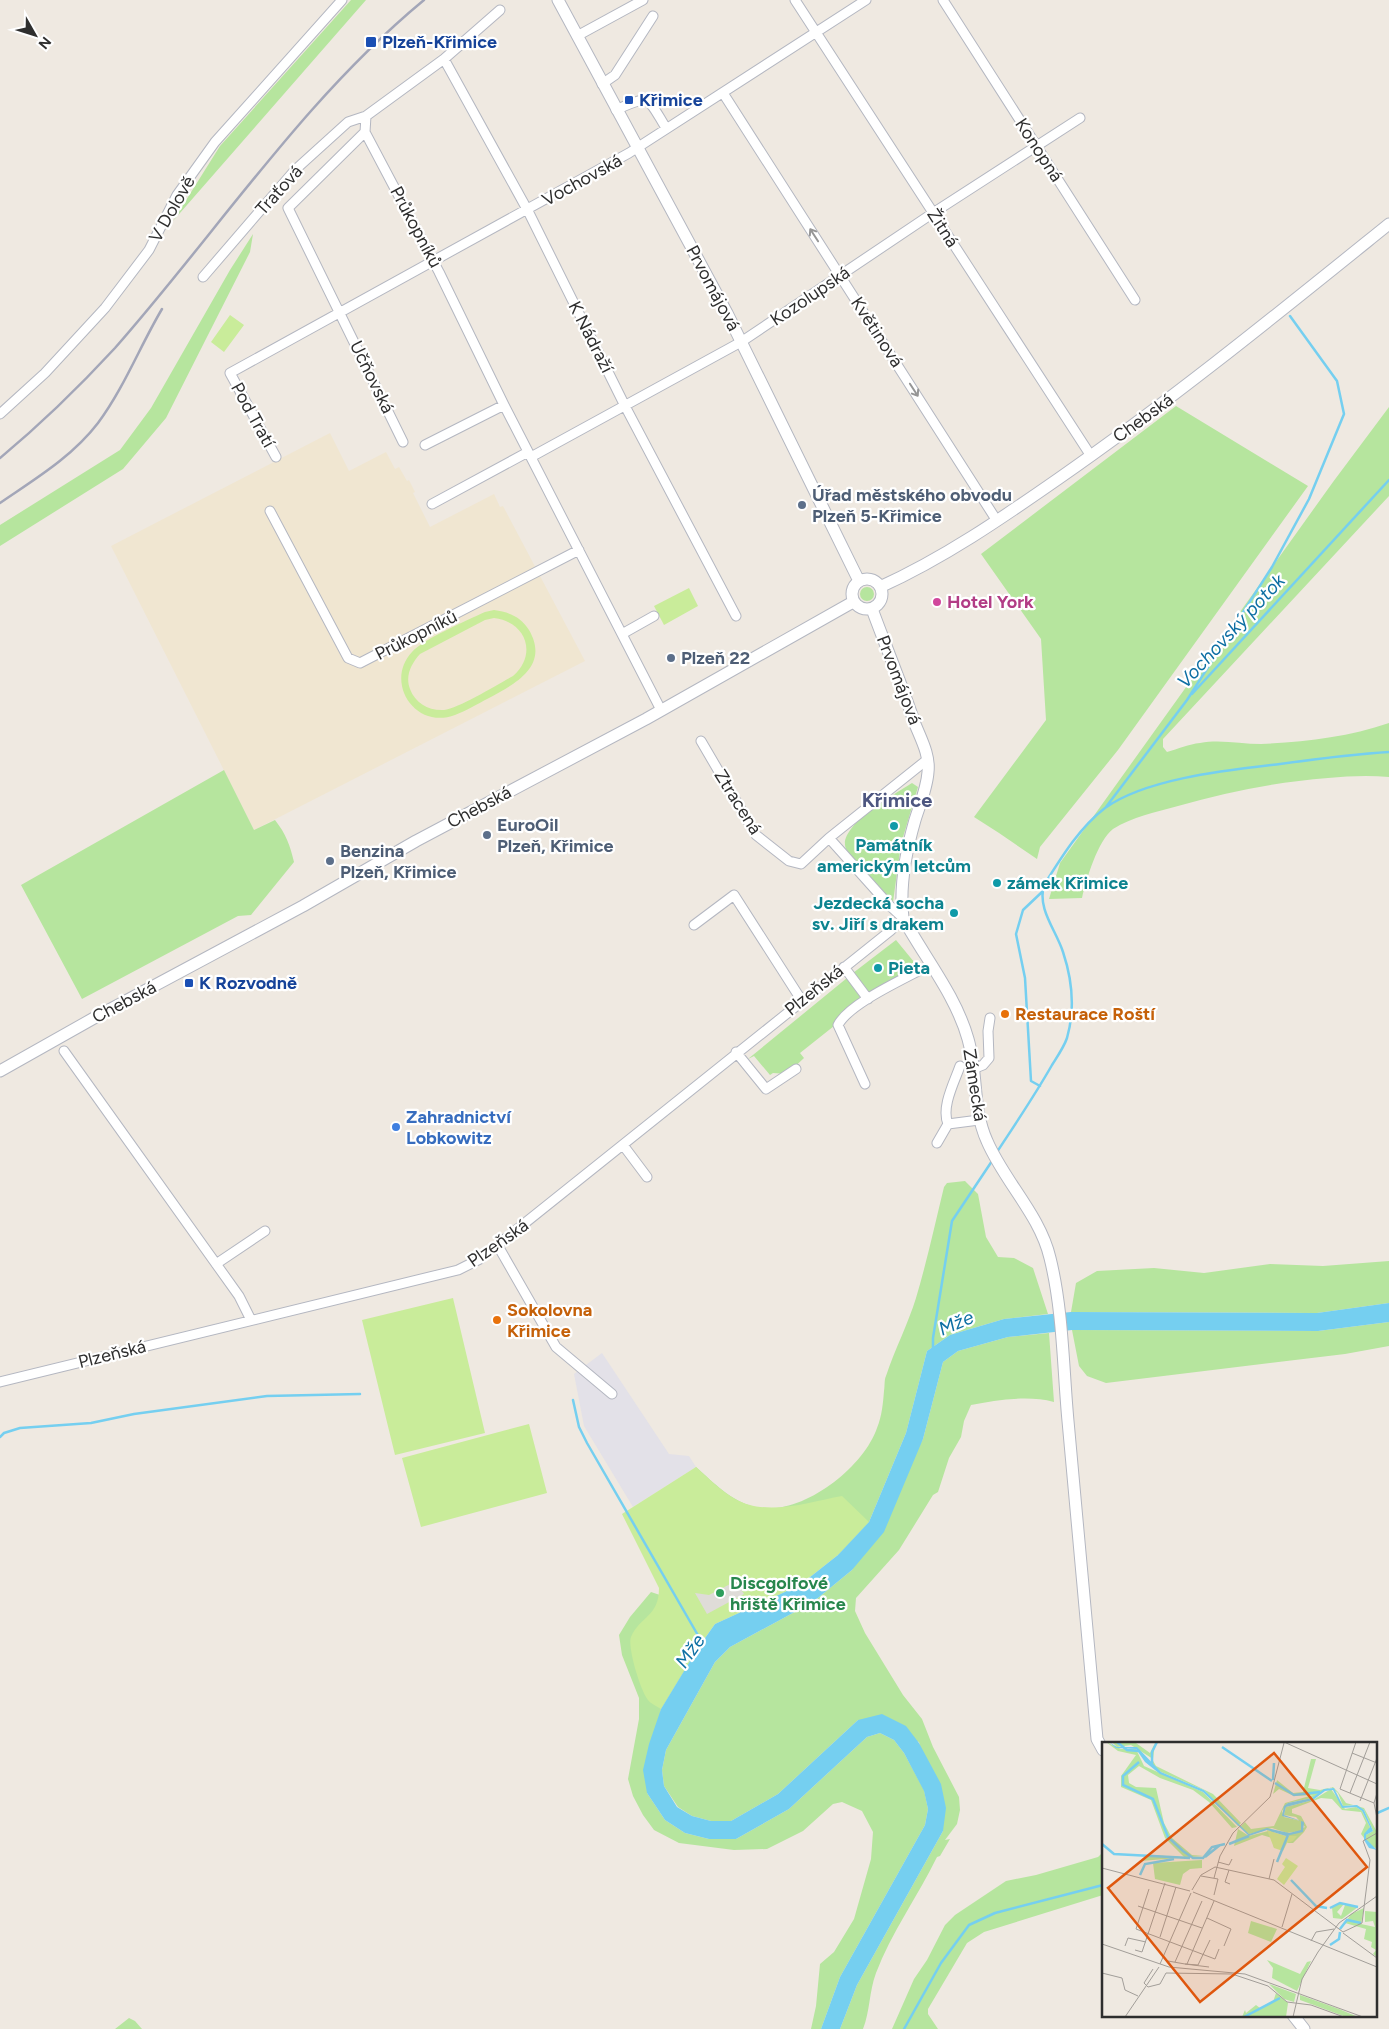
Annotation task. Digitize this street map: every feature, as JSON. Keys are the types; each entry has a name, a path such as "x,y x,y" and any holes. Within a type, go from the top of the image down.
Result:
{"street":[{"name":"V Dolově","path":"0,414 45,374 105,308 149,250 177,195 215,142 342,0"},
{"name":"Prvomájová","path":"558,0 742,342 860,581"},
{"path":"577,36 643,0"},
{"name":"Žitná","path":"795,0 1091,456"},
{"name":"Vochovská","path":"340,313 528,211 637,148 866,0"},
{"name":"Konopná","path":"943,0 1135,300"},
{"name":"Traťová","path":"203,276 295,170 348,122 366,116 444,59 500,10"},
{"path":"602,84 615,75 653,16"},
{"name":"K Nádraží","path":"444,59 528,211 625,406 736,616"},
{"name":"Květinová","path":"724,93 997,521"},
{"path":"616,110 630,103 646,100 652,103 666,128"},
{"path":"365,132 366,116"},
{"name":"Kozolupská","path":"432,504 625,406 742,342 933,213 1080,118"},
{"name":"Traťová","path":"288,208 365,132"},
{"name":"Průkopníků","path":"365,132 434,262 504,405 661,710"},
{"name":"Učňovská","path":"288,208 403,442"},
{"name":"Chebská","path":"880,587 941,555 997,521 1091,456 1154,411 1238,346 1389,224"},
{"name":"Pod Tratí","path":"276,457 230,373 340,313"},
{"path":"425,445 504,405"},
{"name":"Průkopníků","path":"270,511 348,658 360,663 579,550"},
{"path":"873,580 880,587 881,600 872,609 861,609 853,602 853,588 860,581 873,580"},
{"name":"Chebská","path":"0,1071 94,1018 303,906 416,841 661,710 853,602"},
{"name":"Prvomájová","path":"872,609 927,756"},
{"path":"622,634 654,616"},
{"name":"Ztracená","path":"701,741 756,835 789,861 801,864 829,838"},
{"path":"903,918 829,838 927,756"},
{"path":"903,918 903,873 912,830 927,782 927,756"},
{"path":"694,925 734,895 802,1001"},
{"name":"Plzeňská","path":"0,1382 458,1270 480,1259 903,918"},
{"name":"Zámecká","path":"903,918 960,1018 968,1039 979,1120 986,1138 1006,1178 1036,1224 1048,1248 1055,1281 1062,1350 1097,1739 1102,1748"},
{"path":"844,967 868,999"},
{"path":"865,1084 838,1024 842,1017 868,999 922,969"},
{"path":"973,1069 983,1065 989,1058 988,1031 990,1018"},
{"path":"64,1051 239,1296 251,1320"},
{"path":"736,1052 766,1090 796,1069"},
{"path":"948,1124 945,1118 946,1107 960,1066"},
{"path":"948,1124 979,1120"},
{"path":"937,1143 948,1124"},
{"path":"622,1145 647,1177"},
{"path":"216,1264 265,1231"},
{"path":"498,1246 556,1347 612,1394"},
{"path":"1294,2016 1304,2029"}],"shaded area":[{"path":"330,433 349,471 386,452 395,469 399,467 407,481 409,480 415,492 413,493 430,527 494,494 500,507 503,506 585,661 254,830 111,546"},
{"path":"602,1353 669,1454 689,1456 696,1467 633,1507 584,1426 574,1374"},
{"path":"736,1581 744,1594 707,1614 695,1593 709,1595"}],"green space":[{"path":"351,0 366,0 173,221 220,146"},
{"path":"253,234 250,252 166,418 123,469 0,546 0,525 120,450 151,408 230,270"},
{"path":"230,315 244,325 224,352 211,342"},
{"path":"1176,406 1308,486 1118,750 1040,847 1037,859 974,817 1046,720 1041,639 981,554"},
{"path":"1389,407 1389,496 1163,739 1163,747 1167,752 1192,744 1208,742 1261,744 1294,742 1358,732 1389,723 1389,777 1343,777 1252,788 1215,796 1136,818 1113,829 1102,842 1090,871 1082,898 1049,899 1060,863 1333,482"},
{"path":"867,587 872,589 874,594 872,599 867,601 862,599 860,594 862,589"},
{"path":"689,588 698,606 664,625 654,606"},
{"path":"494,610 510,614 518,618 529,630 534,643 535,654 527,672 509,687 455,715 441,718 427,716 416,710 408,700 403,689 401,677 404,664 412,652 435,636 485,612","holes":["494,618 505,621 521,632 525,640 525,658 521,667 513,676 468,700 444,710 433,709 423,705 415,698 410,689 408,679 412,666 420,654 485,620"]},
{"path":"224,770 254,830 275,820 287,840 294,862 251,915 238,916 82,999 21,885"},
{"path":"912,783 918,787 901,844 893,902 848,852 845,845 847,836 861,819 871,810"},
{"path":"896,940 919,968 869,993 853,973"},
{"path":"847,978 860,995 859,1003 800,1053 804,1058 787,1074 773,1073 770,1075 754,1056 748,1059"},
{"path":"965,1181 978,1194 986,1237 998,1257 1014,1258 1033,1268 1048,1314 1004,1319 950,1335 927,1351 906,1433 869,1522 838,1555 655,1553 696,1467 723,1491 738,1500 755,1507 772,1508 791,1505 809,1498 844,1474 858,1459 870,1444 879,1423 885,1378 916,1298 944,1187 947,1183"},
{"path":"1389,1261 1389,1303 1317,1313 1071,1312 1076,1283 1097,1271 1154,1268 1204,1273 1270,1264 1323,1266"},
{"path":"453,1298 485,1433 395,1455 362,1320"},
{"path":"1389,1322 1389,1346 1345,1354 1106,1383 1087,1376 1079,1366 1072,1330 1318,1331"},
{"path":"1049,1333 1054,1402 1023,1399 971,1405 964,1421 961,1437 949,1458 938,1492 933,1495 899,1550 856,1598 855,1611 865,1633 903,1695 922,1719 933,1747 959,1797 960,1810 957,1824 945,1840 950,1839 940,1856 937,1857 882,1958 874,1980 863,2029 840,2029 857,1985 943,1831 919,1742 858,1720 778,1794 731,1821 711,1821 692,1816 678,1807 664,1786 662,1770 666,1750 715,1662 730,1647 813,1602 852,1570 923,1439 943,1362 958,1351 1008,1337"},
{"path":"529,1424 547,1493 421,1527 402,1458"},
{"name":"Discgolfové hřiště Křimice","path":"696,1467 725,1492 747,1504 774,1508 842,1496 869,1522 838,1555 800,1585 715,1624 661,1709 649,1701 645,1695 635,1669 630,1642 635,1630 653,1611 658,1598 659,1588 622,1514"},
{"path":"651,1592 669,1598 698,1648 661,1709 647,1793 665,1820 685,1833 709,1839 736,1839 789,1809 867,1737 880,1733 894,1740 904,1753 924,1790 928,1809 925,1825 840,1977 821,2029 811,2029 816,2006 820,1964 834,1952 854,1919 871,1859 873,1832 862,1811 842,1802 833,1804 803,1831 767,1849 734,1850 679,1843 654,1830 633,1796 628,1779 639,1719 639,1698 622,1655 619,1635 630,1617"},
{"path":"1102,1853 1102,1895 984,1932 967,1943 928,2009 928,2014 938,2029 892,2029 914,1979 927,1960 945,1925 955,1915 1006,1881 1036,1875 1098,1857"},
{"path":"129,2018 135,2021 142,2029 115,2029"}],"water":[{"path":"1389,1303 1389,1322 1318,1331 1072,1330 1008,1337 958,1351 943,1362 923,1439 884,1532 852,1570 813,1602 730,1647 715,1662 666,1750 662,1770 664,1786 677,1807 692,1816 711,1821 731,1821 778,1794 858,1720 882,1714 906,1726 919,1743 941,1784 946,1808 943,1831 857,1985 840,2029 821,2029 840,1977 925,1825 928,1809 924,1791 904,1753 894,1740 880,1733 867,1737 789,1809 736,1839 709,1839 685,1833 665,1820 647,1793 643,1770 649,1744 661,1709 715,1624 800,1585 838,1555 869,1522 906,1433 927,1351 950,1335 1004,1319 1071,1312 1317,1313"}],"waterway":[{"path":"1187,700 1272,567 1309,499 1344,414 1337,381 1290,316"},
{"name":"Vochovský potok","path":"1192,694 1389,480"},
{"name":"Vochovský potok","path":"1106,807 1187,700"},
{"path":"997,1152 1039,1087 1067,1038 1072,1006 1069,973 1060,944 1045,911 1043,894 1044,885 1057,864 1087,825 1105,808 1122,798 1165,782 1237,769 1389,752"},
{"path":"1040,1086 1031,1081 1025,978 1016,934 1023,910 1042,892"},
{"name":"Mže","path":"933,1349 933,1338 952,1221 992,1161"},
{"path":"0,1437 4,1433 20,1428 91,1423 134,1414 267,1396 360,1394"},
{"name":"Mže","path":"573,1400 579,1427 587,1443 703,1644"},
{"path":"1376,1814 1389,1808"},
{"path":"904,2029 941,1963 969,1925 995,1913 1102,1885"}],"railway":[{"path":"0,458 59,405 115,348 300,123 380,39 424,0"},
{"path":"0,503 65,457 88,435 116,396 162,309"}],"place":[{"name":"Plzeň-Křimice","path":"371,42"},
{"name":"Křimice","path":"629,100"},
{"name":"Úřad městského obvodu Plzeň 5-Křimice","path":"802,505"},
{"name":"Hotel York","path":"937,602"},
{"name":"Plzeň 22","path":"671,658"},
{"name":"Památník americkým letcům","path":"894,826"},
{"name":"EuroOil Plzeň, Křimice","path":"487,835"},
{"name":"Benzina Plzeň, Křimice","path":"330,861"},
{"name":"zámek Křimice","path":"997,883"},
{"name":"Jezdecká socha sv. Jiří s drakem","path":"954,913"},
{"name":"Pieta","path":"878,968"},
{"name":"K Rozvodně","path":"189,983"},
{"name":"Restaurace Roští","path":"1005,1014"},
{"name":"Zahradnictví Lobkowitz","path":"396,1127"},
{"name":"Sokolovna Křimice","path":"497,1320"},
{"name":"Discgolfové hřiště Křimice","path":"720,1593"}],"district":[{"name":"Křimice","path":"897,800"}]}
